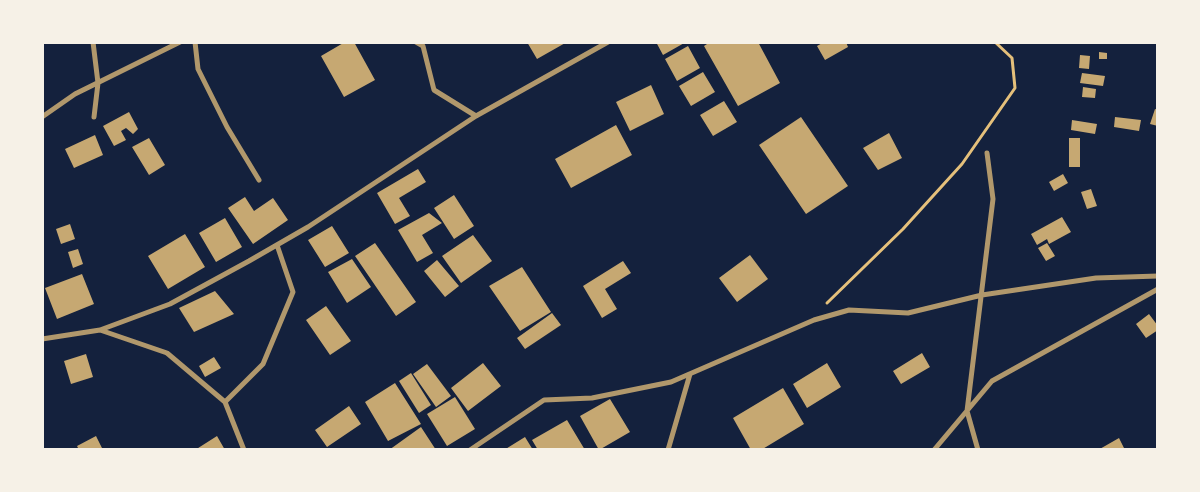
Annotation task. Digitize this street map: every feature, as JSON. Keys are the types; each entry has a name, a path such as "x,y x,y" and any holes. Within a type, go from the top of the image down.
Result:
{"street":[{"path":"93,42 98,83 94,117"},
{"path":"42,117 76,94 180,42"},
{"path":"195,42 198,69 228,127 259,180"},
{"path":"416,42 424,46 434,90 476,116"},
{"path":"42,339 100,330 170,304 277,245 476,116 608,42"},
{"path":"978,450 967,411 993,199 987,153"},
{"path":"225,402 263,364 293,292 277,245"},
{"path":"470,450 544,400 592,398 671,382 814,320 849,310 908,313 982,295 1096,278 1158,276"},
{"path":"934,450 992,381 1158,289"},
{"path":"100,330 167,353 225,402 244,450"},
{"path":"668,450 690,374"}],"path":[{"path":"814,320 828,302 903,230 962,164 1015,88 1012,58 995,42"}],"building":[{"path":"345,42 354,42 375,80 344,97 321,56"},
{"path":"527,42 567,42 537,59"},
{"path":"656,42 686,42 663,55"},
{"path":"710,42 758,42 780,83 738,106 704,46"},
{"path":"824,42 846,42 848,47 825,60 817,46"},
{"path":"688,46 700,68 677,81 665,59"},
{"path":"1099,52 1107,53 1107,59 1099,59"},
{"path":"1080,55 1090,56 1089,69 1079,68"},
{"path":"703,72 715,92 691,106 679,86"},
{"path":"1082,73 1105,76 1103,86 1080,83"},
{"path":"651,85 664,114 630,131 616,102"},
{"path":"1083,87 1096,89 1095,98 1082,97"},
{"path":"724,101 737,122 713,136 700,115"},
{"path":"1155,109 1158,110 1158,126 1150,124"},
{"path":"129,112 138,129 133,134 126,128 121,131 126,140 114,146 103,126"},
{"path":"801,117 848,186 806,214 759,145"},
{"path":"1115,117 1141,120 1139,131 1114,127"},
{"path":"1072,120 1097,124 1095,134 1071,130"},
{"path":"616,125 632,155 571,188 555,159"},
{"path":"889,133 902,158 878,170 863,148"},
{"path":"95,135 103,155 74,168 65,149"},
{"path":"149,138 165,165 149,175 132,147"},
{"path":"1069,138 1080,138 1080,167 1069,167"},
{"path":"418,169 426,182 399,198 410,216 395,224 377,193"},
{"path":"1063,174 1068,183 1054,191 1049,182"},
{"path":"1091,189 1097,206 1087,209 1081,192"},
{"path":"454,195 474,226 454,239 434,208"},
{"path":"245,197 254,211 273,198 288,220 253,244 228,208"},
{"path":"429,213 442,223 422,235 433,253 417,262 398,230"},
{"path":"1062,217 1071,232 1049,244 1047,239 1037,245 1031,234"},
{"path":"225,218 242,247 216,262 199,233"},
{"path":"70,224 75,239 61,244 56,229"},
{"path":"332,226 349,253 325,267 308,240"},
{"path":"185,234 205,267 168,289 148,256"},
{"path":"473,235 492,261 461,283 442,256"},
{"path":"375,243 416,302 396,316 355,256"},
{"path":"1047,243 1055,256 1046,261 1038,248"},
{"path":"78,249 83,264 73,268 68,252"},
{"path":"750,255 768,279 737,302 719,278"},
{"path":"352,259 371,287 347,303 328,272"},
{"path":"437,260 459,286 445,297 424,271"},
{"path":"623,261 631,273 605,289 617,309 602,318 583,286"},
{"path":"522,267 551,312 520,331 489,286"},
{"path":"82,274 94,304 57,319 45,288"},
{"path":"215,291 234,314 194,332 179,308"},
{"path":"326,306 351,341 330,355 306,320"},
{"path":"552,313 561,325 525,349 517,338"},
{"path":"1149,314 1158,326 1158,330 1146,338 1136,324"},
{"path":"922,353 930,367 901,384 893,371"},
{"path":"86,354 93,377 71,384 64,361"},
{"path":"214,357 221,368 205,377 199,366"},
{"path":"483,363 501,386 468,411 451,388"},
{"path":"827,363 841,387 807,408 793,384"},
{"path":"427,364 451,396 436,407 413,374"},
{"path":"411,373 431,405 419,413 399,381"},
{"path":"395,383 421,424 388,441 365,402"},
{"path":"783,388 804,424 761,450 751,450 733,418"},
{"path":"455,397 475,429 447,446 427,414"},
{"path":"610,399 630,432 599,450 580,416"},
{"path":"349,406 361,424 327,447 315,430"},
{"path":"567,420 585,450 538,450 532,440"},
{"path":"421,427 436,450 389,450"},
{"path":"96,436 103,450 79,450 77,446"},
{"path":"217,436 225,450 195,450"},
{"path":"525,437 533,450 504,450"},
{"path":"1119,438 1125,450 1098,450"}]}
